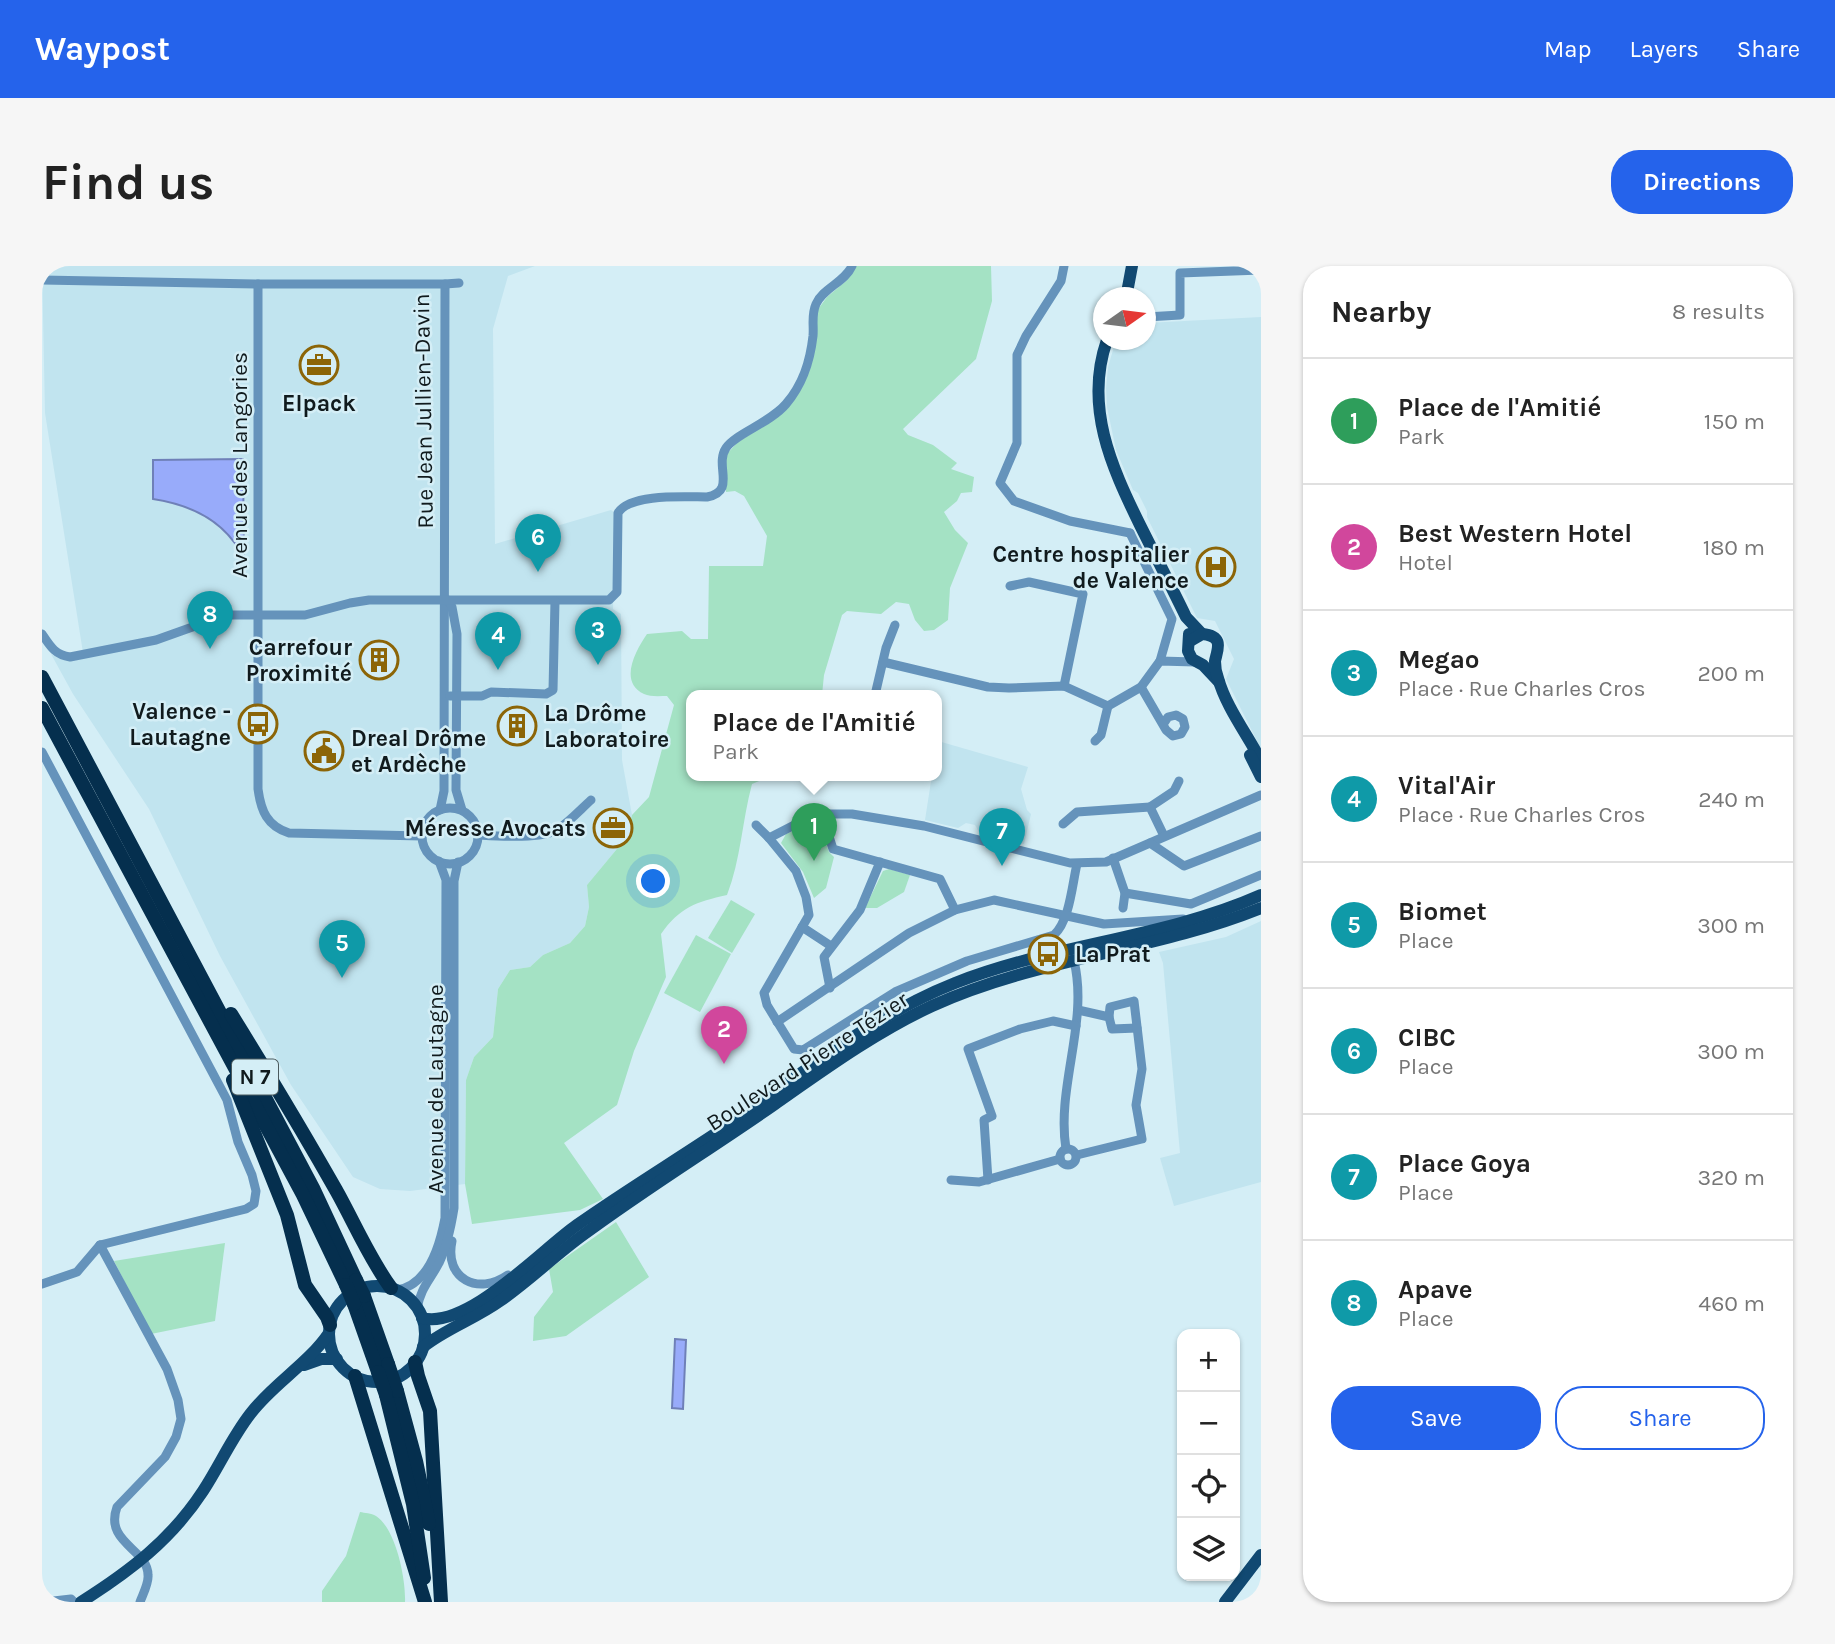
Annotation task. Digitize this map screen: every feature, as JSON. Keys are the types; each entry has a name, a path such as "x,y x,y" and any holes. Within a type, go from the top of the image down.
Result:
{"highway":[{"name":"N 7","path":"42,677 313,1188 359,1300 425,1502 440,1602"},
{"name":"N 7","path":"42,708 351,1282"},
{"path":"148,877 303,1131 378,1270 394,1289"},
{"path":"191,982 287,1214 301,1275 330,1326"},
{"path":"415,1362 430,1411 440,1602"},
{"path":"355,1376 426,1602"},
{"name":"N 7","path":"391,1393 413,1504 426,1602"}],"main road":[{"path":"1128,287 1132,266"},
{"path":"1103,350 1098,384 1101,429 1110,459 1186,617 1198,656 1219,682 1261,761"},
{"path":"1186,617 1202,634 1211,635 1217,641 1219,650 1198,656"},
{"path":"1198,656 1202,634"},
{"path":"1235,716 1261,778"},
{"name":"Boulevard Pierre Tézier","path":"420,1314 442,1320 473,1306 575,1227 736,1119 851,1037 927,994 984,972 1192,919 1261,895"},
{"name":"Boulevard Pierre Tézier","path":"423,1346 501,1301 606,1219 812,1078 932,1006 989,985 1196,931 1261,908"},
{"path":"81,1602 142,1561 186,1515 251,1412 300,1366 330,1326 342,1301 355,1292 372,1286 394,1289 409,1299 420,1314 425,1335 415,1362 405,1373 391,1379 369,1381 355,1376 337,1359 331,1347 330,1326"},
{"path":"300,1366 321,1359 337,1359"},
{"path":"1225,1602 1261,1555"}],"street":[{"path":"42,634 53,650 62,656 70,657 156,640 226,615 304,615 369,600 605,601 615,595 618,513 621,507 641,499 707,497 722,490 722,460 726,447 774,416 793,395 801,383 810,357 815,306 820,297 849,272 852,266"},
{"path":"1064,266 1061,281 1017,355 1017,443 1000,483 1014,501 1070,521 1130,533"},
{"path":"1156,316 1180,314 1180,273 1261,270"},
{"name":"Rue Jean Jullien-Davin","path":"42,280 445,284 446,600"},
{"path":"445,284 459,283"},
{"name":"Avenue des Langories","path":"258,284 260,805 266,819 277,830 302,835 422,836"},
{"path":"1130,533 1137,519"},
{"path":"1095,741 1101,735 1108,706 1141,687 1165,661 1172,619 1130,533"},
{"path":"1010,586 1029,582 1083,594 1064,686"},
{"path":"440,810 444,797 446,600"},
{"path":"446,600 454,614 457,634 456,790 461,810 475,823 478,835 473,852 458,862 439,861 427,851 422,836 425,823 440,810 461,810"},
{"path":"444,696 482,696 491,692 546,694 553,690 555,601"},
{"path":"876,690 895,625"},
{"path":"1165,661 1198,656"},
{"path":"883,662 988,687 1064,686 1108,706"},
{"path":"1141,687 1164,723"},
{"path":"42,751 227,1100 256,1191 254,1204 246,1209 100,1245 77,1272 42,1284"},
{"path":"1063,824 1077,812 1150,807 1174,791 1179,781"},
{"path":"769,838 808,818 852,814 924,826 1077,864 1106,862 1261,795"},
{"path":"478,835 536,835 550,832 564,824 591,800"},
{"path":"1150,807 1164,836"},
{"path":"822,815 833,849 940,879 955,910"},
{"path":"756,825 796,871 806,897 809,915 764,993 767,1005 794,1049 803,1050 895,992 967,961 1054,935 1060,929 1065,916 1077,864"},
{"path":"1150,843 1184,866 1261,836"},
{"path":"1113,858 1125,893 1123,908"},
{"name":"Avenue de Lautagne","path":"394,1289 405,1289 415,1282 435,1257 445,1218 446,880 439,861"},
{"name":"Avenue de Lautagne","path":"420,1314 421,1291 438,1265 448,1241 454,1208 454,881 458,862"},
{"path":"830,988 824,957 860,910 880,862"},
{"path":"1125,893 1191,904 1261,875"},
{"path":"777,1022 909,933 955,910 994,900 1104,924 1192,919"},
{"path":"802,927 831,946"},
{"path":"1066,1149 1067,1082 1078,1010 1074,961"},
{"path":"1077,1155 1142,1139 1136,1105 1142,1069 1134,1001 1110,1007 1112,1029 1137,1028"},
{"path":"1078,1010 1109,1017"},
{"path":"988,1180 984,1120 992,1116 968,1049 1053,1021 1076,1026"},
{"path":"1066,1149 1073,1149 1077,1155 1076,1161 1071,1165 1064,1165 1060,1159 1061,1153 1066,1149"},
{"path":"950,1180 979,1182 1060,1159"},
{"path":"454,1208 456,1225 450,1255 457,1274 466,1280 475,1284 494,1284 539,1254"},
{"path":"100,1245 167,1369 178,1400 181,1419 176,1437 165,1457 117,1507 115,1515 117,1531 145,1563 149,1576 140,1602"},
{"path":"1259,1602 1261,1596"},
{"path":"45,1602 72,1599 74,1602"}],"shaded area":[{"path":"42,266 535,266 508,276 493,329 495,544 611,510 615,513 613,609 621,614 622,760 632,815 626,838 587,885 589,907 585,926 570,943 543,955 530,967 510,970 498,989 493,1037 474,1057 466,1080 465,1184 410,1191 380,1189 353,1177 291,1085 220,956 149,809 73,694 51,654 60,659 84,659 45,413"},
{"name":"Centre hospitalier de Valence","path":"1261,317 1261,749 1226,679 1234,659 1215,621 1197,618 1116,450 1106,388 1113,350 1156,350 1156,322"},
{"path":"942,742 1028,767 1021,789 1027,810 1031,814 1024,844 979,832 975,825 966,823 958,828 925,820 931,781 942,781"},
{"path":"1261,921 1261,1182 1174,1206 1160,1158 1180,1153 1163,963 1159,952 1226,937"}],"green space":[{"path":"856,266 991,266 992,301 976,359 903,429 908,435 933,445 957,463 951,469 974,477 972,492 961,493 957,501 944,512 955,530 968,543 950,588 948,620 934,630 924,631 915,620 909,604 896,602 881,614 847,611 842,615 824,675 822,690 686,690 686,781 759,781 752,784 727,895 690,907 675,918 661,934 666,977 634,1051 617,1105 564,1143 603,1199 580,1210 472,1224 465,1184 466,1080 474,1057 493,1037 498,989 510,970 530,967 543,955 570,943 585,926 589,907 587,885 626,838 632,815 649,797 674,705 667,696 646,695 636,689 631,674 638,648 647,634 682,631 691,639 708,639 709,566 763,566 767,536 744,496 735,491 726,492 725,456 737,443 779,415 799,392 816,312 827,297 846,281"},
{"path":"813,823 820,827 829,852 834,857 826,888 814,898 803,872 781,843 786,834"},
{"path":"889,869 910,875 904,892 877,908 865,908 883,871"},
{"path":"731,900 755,914 732,953 708,938"},
{"path":"696,935 731,954 700,1012 664,993"},
{"path":"616,1222 649,1277 566,1336 533,1341 534,1317 553,1292 549,1269"},
{"path":"225,1243 215,1321 151,1334 114,1261"},
{"path":"360,1512 376,1516 389,1532 402,1568 405,1602 322,1602 322,1591 346,1556"}],"water":[{"path":"243,459 244,559 228,535 207,517 181,506 153,499 153,460"},
{"path":"675,1339 686,1340 683,1409 672,1408"}],"place":[{"name":"Elpack","path":"319,365"},
{"name":"Centre hospitalier de Valence","path":"1216,567"},
{"name":"CIBC","path":"538,572"},
{"name":"Apave","path":"210,649"},
{"name":"Carrefour Proximité","path":"379,660"},
{"name":"Megao","path":"598,665"},
{"name":"Vital'Air","path":"498,670"},
{"name":"Valence - Lautagne","path":"258,724"},
{"name":"La Drôme Laboratoire","path":"517,726"},
{"name":"Dreal Drôme et Ardèche","path":"324,751"},
{"name":"Méresse Avocats","path":"613,828"},
{"name":"Place de l'Amitié","path":"814,861"},
{"name":"Place Goya","path":"1002,866"},
{"name":"La Prat","path":"1048,954"},
{"name":"Biomet","path":"342,978"},
{"name":"Best Western Hotel","path":"724,1064"}]}
